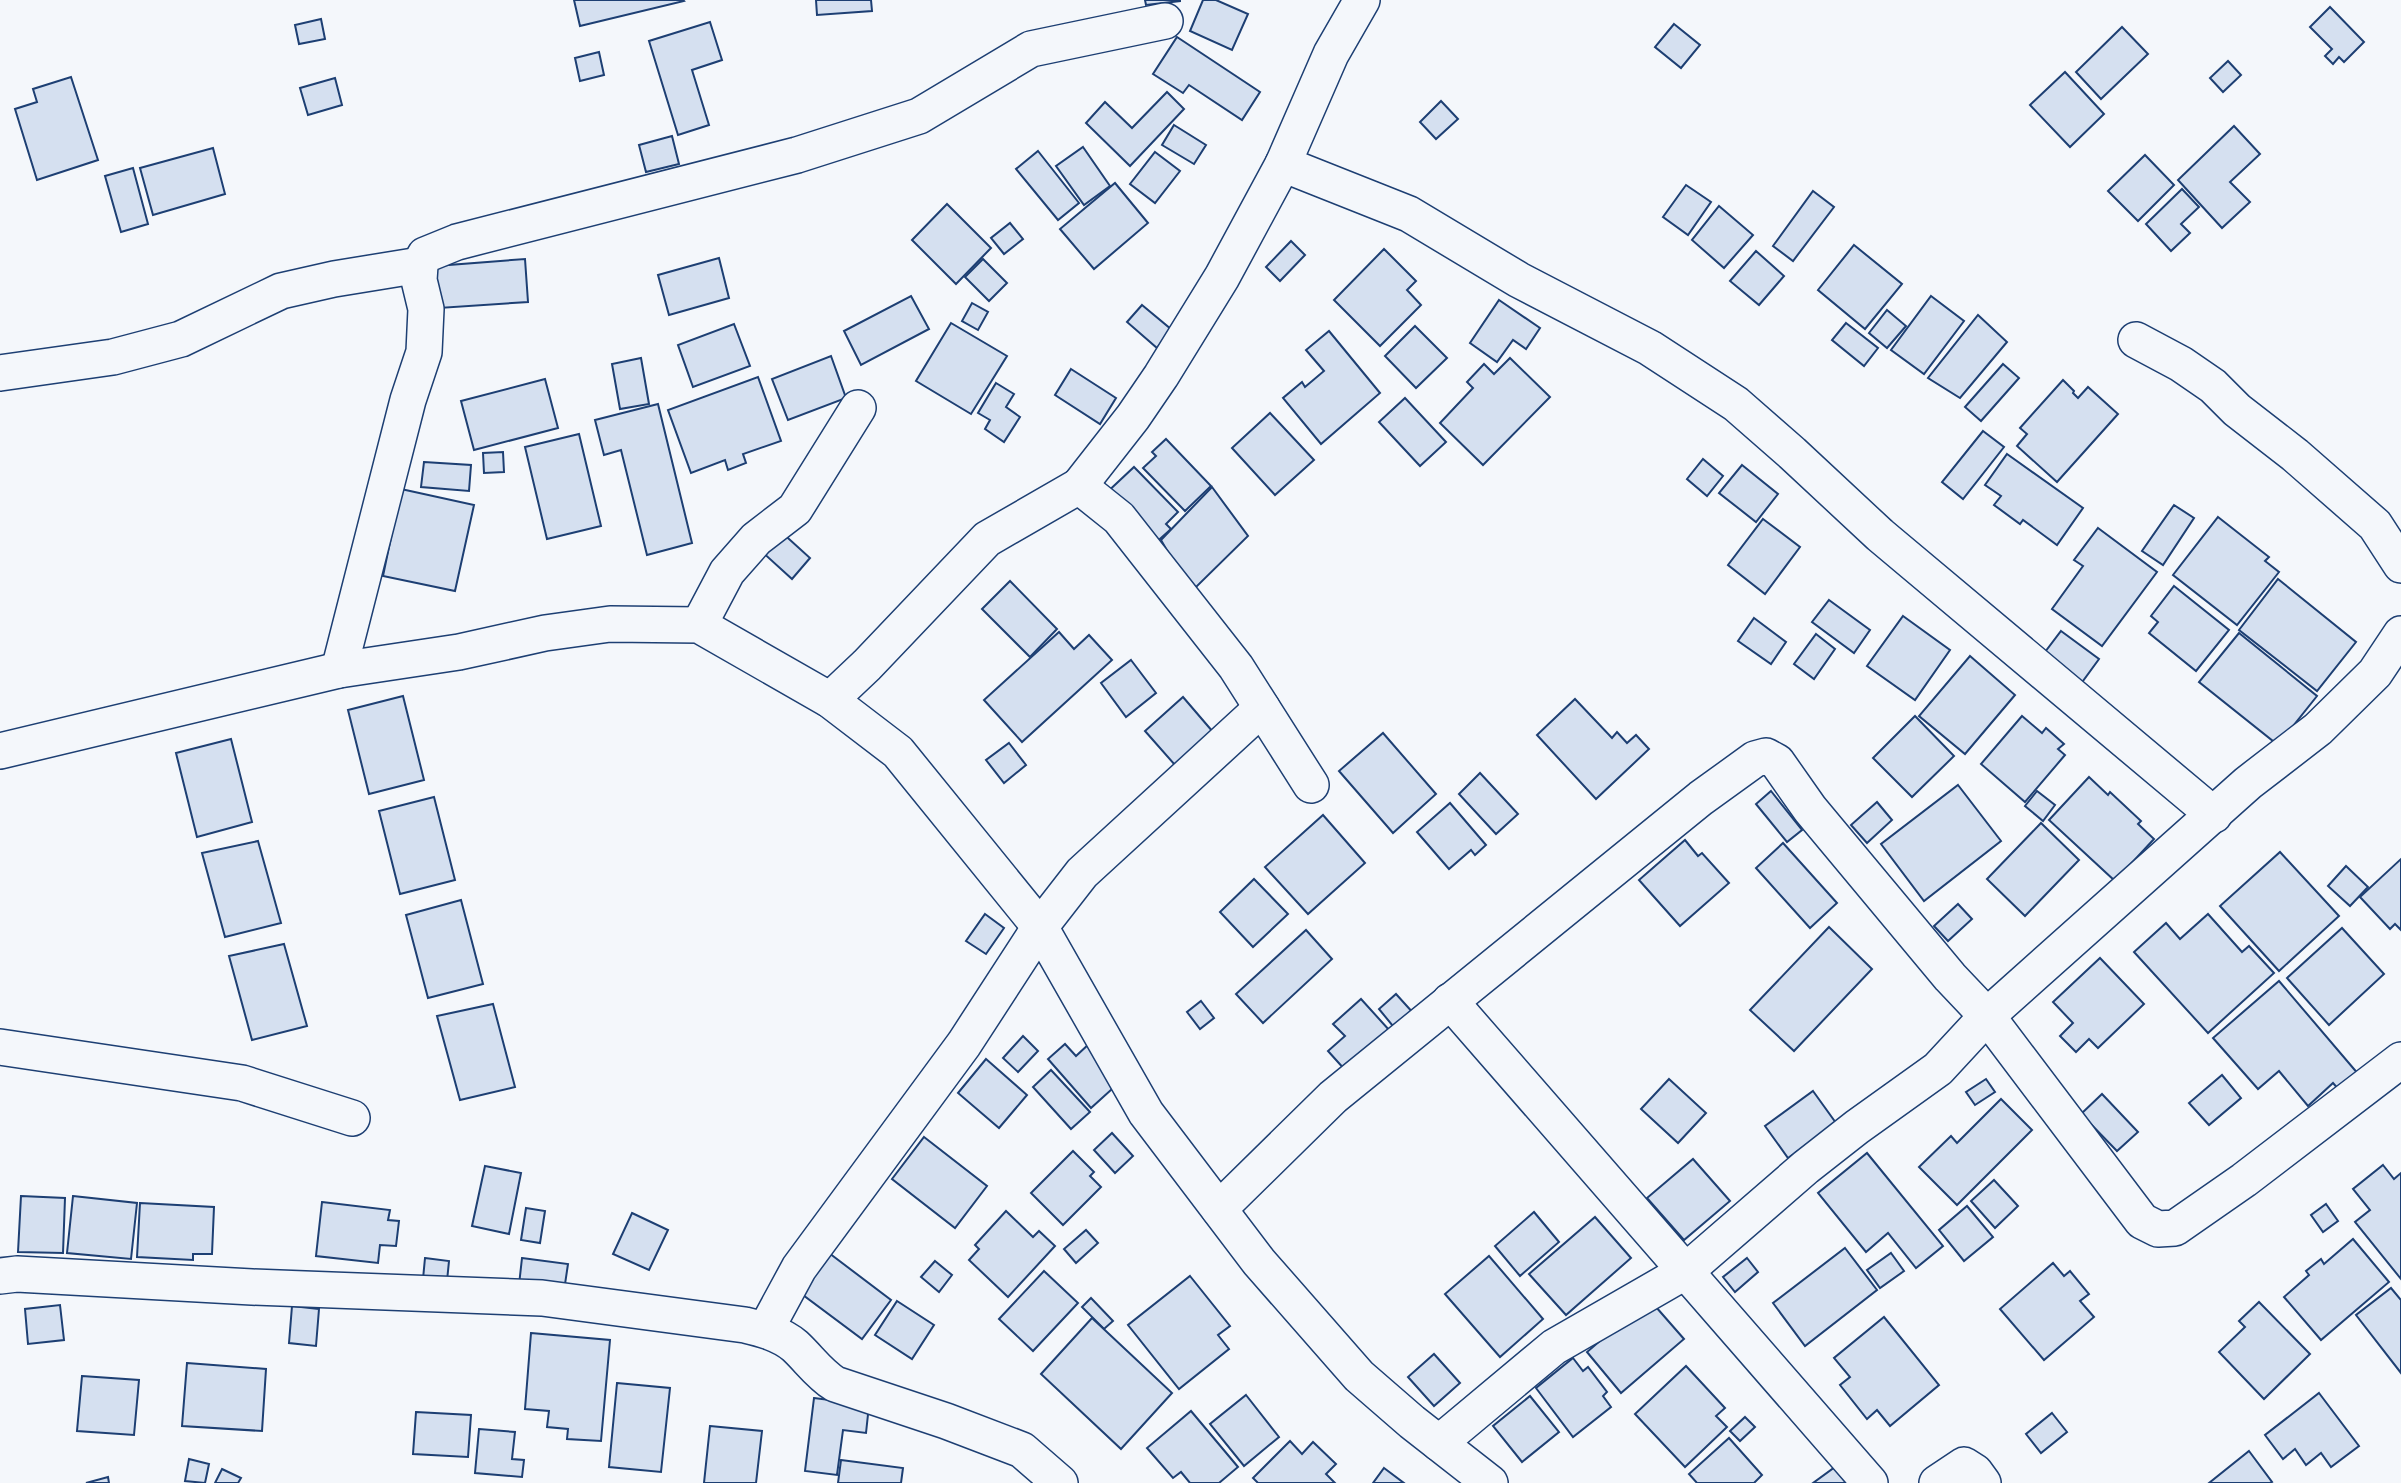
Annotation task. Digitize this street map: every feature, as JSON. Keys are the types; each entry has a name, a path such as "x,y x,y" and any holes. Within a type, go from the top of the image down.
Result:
{"street":[{"path":"830,700 987,539 1079,486 1133,417 1180,347 1222,277 1283,164 1331,54 1362,0"},
{"path":"339,670 408,400 424,352 426,309 419,280 420,265 425,255 457,242 797,155 919,117 1031,49 1165,21"},
{"path":"1283,164 1409,214 1520,280 1650,348 1736,404 1881,535 2214,815"},
{"path":"0,373 113,357 181,339 281,290 420,265"},
{"path":"2136,340 2213,386 2237,410 2295,455 2375,525 2401,565"},
{"path":"699,625 727,572 756,539 795,509 858,408"},
{"path":"1079,486 1119,518 1236,667 1311,785"},
{"path":"0,751 339,670 459,652 545,633 610,624 699,625 830,700 898,751 1040,927 1146,1113 1259,1262 1360,1376 1490,1483"},
{"path":"1439,1443 1554,1347 1686,1271 1806,1167 1938,1069 1987,1016 2248,783 2318,729 2375,674 2401,634"},
{"path":"766,1329 799,1268 964,1044 1040,927 1082,873 1262,708"},
{"path":"1219,1209 1333,1097 1700,798 1755,759 1766,756 1777,761 1810,809 1950,977 1987,1016 2142,1221 2158,1229 2175,1228 2244,1180 2401,1060"},
{"path":"1450,1001 1870,1483"},
{"path":"0,1047 242,1083 352,1118"},
{"path":"0,1276 17,1274 252,1287 541,1298 766,1329 793,1345 823,1376 835,1384 1022,1450 1060,1483"},
{"path":"1937,1483 1964,1465 1975,1472 1983,1483"}],"building":[{"path":"574,0 683,0 684,1 580,26"},
{"path":"816,0 871,0 872,11 817,15"},
{"path":"1145,0 1180,0 1180,1 1146,5"},
{"path":"1203,0 1216,0 1248,14 1232,50 1190,31"},
{"path":"2330,7 2364,42 2344,62 2339,57 2333,64 2325,56 2332,49 2310,27"},
{"path":"321,19 325,39 299,44 295,25"},
{"path":"710,22 722,60 692,70 709,125 678,135 649,41"},
{"path":"1674,24 1700,45 1681,68 1655,47"},
{"path":"2122,27 2148,54 2101,99 2076,72"},
{"path":"1177,37 1260,92 1242,120 1189,85 1183,93 1153,74"},
{"path":"599,52 604,75 580,81 575,58"},
{"path":"2228,61 2241,75 2223,92 2210,78"},
{"path":"2065,72 2104,114 2070,147 2030,105"},
{"path":"71,77 98,160 37,180 15,109 37,102 33,89"},
{"path":"335,78 342,105 308,115 300,88"},
{"path":"1167,92 1184,109 1130,166 1086,123 1105,102 1132,128"},
{"path":"1441,101 1458,119 1436,139 1420,122"},
{"path":"1174,125 1206,145 1194,164 1162,145"},
{"path":"2234,126 2260,154 2230,182 2250,202 2222,228 2178,180"},
{"path":"672,136 679,164 646,172 639,145"},
{"path":"1083,147 1110,186 1084,205 1056,166"},
{"path":"213,148 225,194 153,215 140,168"},
{"path":"1038,151 1079,203 1058,220 1016,169"},
{"path":"1155,152 1180,171 1155,203 1130,184"},
{"path":"2145,155 2174,185 2138,221 2108,191"},
{"path":"133,168 148,224 121,232 105,176"},
{"path":"1115,183 1148,223 1094,269 1060,229"},
{"path":"1686,185 1711,202 1688,235 1663,217"},
{"path":"2182,189 2199,207 2181,224 2190,233 2171,251 2146,224"},
{"path":"1813,191 1834,207 1793,261 1773,246"},
{"path":"947,204 991,248 956,284 912,240"},
{"path":"1719,206 1753,235 1724,268 1692,240"},
{"path":"1010,223 1023,239 1004,254 991,238"},
{"path":"1291,241 1305,255 1280,281 1266,267"},
{"path":"1854,245 1902,284 1865,329 1818,290"},
{"path":"1384,249 1416,281 1407,290 1421,305 1380,346 1334,300"},
{"path":"1756,251 1784,276 1759,305 1730,281"},
{"path":"719,258 729,298 669,315 658,275"},
{"path":"525,259 528,302 439,308 436,266"},
{"path":"983,259 1007,283 989,301 965,277"},
{"path":"911,296 929,329 861,365 844,331"},
{"path":"1931,296 1964,321 1924,374 1891,350"},
{"path":"1499,300 1540,328 1526,349 1513,340 1497,362 1470,343"},
{"path":"972,303 988,312 978,330 962,321"},
{"path":"1142,305 1172,330 1157,348 1127,322"},
{"path":"1887,310 1906,326 1887,348 1869,333"},
{"path":"1978,315 2007,342 1960,398 1928,378"},
{"path":"951,323 1007,356 971,414 916,381"},
{"path":"1846,323 1878,348 1864,366 1832,340"},
{"path":"734,324 750,366 693,387 678,345"},
{"path":"1415,326 1447,358 1416,388 1385,356"},
{"path":"1329,331 1380,393 1321,444 1283,398 1302,382 1305,387 1324,371 1306,350"},
{"path":"831,356 846,398 788,420 772,379"},
{"path":"641,358 649,404 620,409 612,364"},
{"path":"1510,358 1550,397 1483,465 1440,423 1473,388 1467,382 1484,364 1494,374"},
{"path":"2003,364 2019,378 1981,421 1965,407"},
{"path":"1071,369 1116,398 1100,424 1055,395"},
{"path":"758,377 781,441 743,454 746,463 728,470 725,460 691,473 668,410"},
{"path":"545,379 558,428 474,450 461,401"},
{"path":"2063,380 2078,398 2088,387 2118,414 2057,482 2017,446 2027,434 2020,428"},
{"path":"996,383 1014,394 1006,407 1020,417 1004,442 985,429 990,420 978,413"},
{"path":"1405,398 1446,442 1420,466 1379,422"},
{"path":"658,404 692,543 647,555 621,450 604,455 595,420"},
{"path":"1270,413 1314,460 1275,495 1232,448"},
{"path":"1983,431 2004,447 1963,499 1942,482"},
{"path":"579,434 601,526 547,539 525,447"},
{"path":"1166,439 1211,486 1185,511 1143,468 1156,456 1152,452"},
{"path":"503,452 504,472 484,473 483,453"},
{"path":"2007,454 2083,508 2057,545 2023,520 2020,524 1994,505 2001,496 1985,485"},
{"path":"1703,459 1723,476 1707,496 1687,479"},
{"path":"424,462 471,465 469,491 421,487"},
{"path":"1742,465 1778,494 1756,522 1719,493"},
{"path":"1134,467 1178,512 1166,524 1171,529 1151,547 1102,497"},
{"path":"1212,487 1248,536 1191,592 1161,540"},
{"path":"401,489 474,505 455,591 383,576"},
{"path":"2174,505 2194,518 2163,565 2142,551"},
{"path":"2218,517 2269,557 2265,561 2279,572 2237,625 2173,575"},
{"path":"1763,519 1800,547 1765,594 1728,565"},
{"path":"2098,528 2157,572 2102,646 2052,609 2083,566 2074,560"},
{"path":"778,529 810,558 792,579 759,549"},
{"path":"2278,579 2356,642 2317,691 2239,630"},
{"path":"1010,581 1057,629 1030,657 982,609"},
{"path":"2174,586 2229,630 2196,671 2149,633 2158,622 2151,616"},
{"path":"1829,600 1870,630 1854,653 1812,622"},
{"path":"1903,616 1950,650 1915,700 1867,666"},
{"path":"1754,618 1786,642 1771,664 1738,641"},
{"path":"2061,631 2099,659 2080,685 2042,656"},
{"path":"1059,632 1074,649 1089,635 1112,660 1022,742 984,700"},
{"path":"2239,633 2317,696 2278,745 2199,682"},
{"path":"1816,634 1835,649 1814,679 1794,664"},
{"path":"1970,656 2015,695 1965,754 1919,716"},
{"path":"1131,660 1156,693 1126,717 1101,683"},
{"path":"403,696 424,780 369,794 348,710"},
{"path":"1183,697 1213,732 1175,765 1145,731"},
{"path":"1575,699 1612,738 1617,732 1627,743 1636,735 1649,749 1596,799 1537,735"},
{"path":"1915,716 1954,756 1912,797 1873,758"},
{"path":"2022,716 2042,733 2046,728 2064,744 2058,749 2065,755 2025,802 1981,764"},
{"path":"1383,733 1436,794 1393,833 1339,771"},
{"path":"231,739 252,822 197,837 176,753"},
{"path":"1009,743 1026,765 1004,783 986,760"},
{"path":"1480,773 1518,814 1496,834 1459,794"},
{"path":"2089,777 2108,795 2110,792 2141,821 2138,824 2154,839 2115,881 2049,820"},
{"path":"1958,785 2001,841 1924,901 1881,844"},
{"path":"1771,791 1802,830 1787,842 1756,804"},
{"path":"2037,791 2055,805 2043,821 2025,806"},
{"path":"434,797 455,880 400,894 379,811"},
{"path":"1877,802 1892,820 1867,843 1851,825"},
{"path":"1450,803 1486,845 1475,855 1471,850 1449,869 1417,832"},
{"path":"1323,815 1365,863 1308,914 1265,867"},
{"path":"2041,823 2079,860 2025,916 1987,879"},
{"path":"1685,840 1698,856 1702,853 1729,883 1680,926 1639,880"},
{"path":"258,841 281,923 225,937 202,853"},
{"path":"1783,843 1837,903 1810,928 1756,868"},
{"path":"2280,852 2339,916 2279,971 2220,906"},
{"path":"2401,859 2401,930 2395,924 2390,929 2360,897"},
{"path":"2346,866 2368,887 2350,906 2328,886"},
{"path":"1254,879 1288,914 1253,947 1220,912"},
{"path":"461,900 483,984 428,998 406,915"},
{"path":"1958,904 1972,919 1948,941 1934,926"},
{"path":"985,914 1004,928 986,954 966,941"},
{"path":"2208,914 2242,952 2249,946 2274,973 2208,1033 2134,952 2166,923 2180,939"},
{"path":"1829,927 1872,969 1794,1051 1750,1010"},
{"path":"2342,928 2384,974 2329,1025 2287,978"},
{"path":"1306,930 1332,959 1263,1023 1236,994"},
{"path":"284,944 307,1026 252,1040 229,956"},
{"path":"2100,958 2144,1004 2098,1048 2089,1039 2076,1052 2060,1036 2073,1023 2053,1002"},
{"path":"2279,981 2365,1082 2346,1098 2333,1083 2308,1106 2279,1071 2258,1089 2213,1038"},
{"path":"1396,994 1415,1015 1397,1031 1379,1009"},
{"path":"1361,999 1390,1031 1346,1071 1328,1051 1345,1036 1333,1024"},
{"path":"1201,1001 1214,1018 1200,1029 1187,1012"},
{"path":"493,1004 515,1087 460,1100 437,1016"},
{"path":"1023,1036 1038,1051 1018,1072 1003,1058"},
{"path":"1090,1043 1122,1080 1091,1108 1048,1059 1065,1044 1076,1056"},
{"path":"986,1059 1027,1095 999,1128 958,1093"},
{"path":"1051,1070 1090,1112 1071,1129 1033,1087"},
{"path":"2222,1075 2241,1098 2209,1125 2189,1103"},
{"path":"1669,1079 1706,1113 1678,1143 1641,1109"},
{"path":"1986,1079 1995,1092 1975,1105 1966,1092"},
{"path":"1813,1091 1836,1123 1788,1158 1765,1126"},
{"path":"2102,1094 2138,1132 2117,1151 2081,1114"},
{"path":"2001,1099 2032,1130 1957,1205 1919,1167 1951,1136 1957,1143"},
{"path":"1112,1133 1133,1156 1115,1173 1094,1150"},
{"path":"924,1137 987,1186 955,1228 892,1179"},
{"path":"1073,1151 1094,1172 1090,1176 1101,1187 1063,1225 1031,1193"},
{"path":"1867,1153 1943,1246 1916,1268 1888,1233 1866,1252 1818,1193"},
{"path":"1693,1159 1730,1201 1684,1240 1647,1198"},
{"path":"2383,1165 2394,1179 2401,1173 2401,1279 2355,1222 2370,1210 2353,1189"},
{"path":"485,1166 521,1173 509,1234 472,1226"},
{"path":"1994,1180 2018,1206 1995,1228 1971,1201"},
{"path":"21,1196 65,1198 63,1253 18,1252"},
{"path":"73,1196 137,1203 131,1259 67,1253"},
{"path":"322,1202 390,1210 388,1220 399,1221 396,1246 380,1245 378,1263 316,1256"},
{"path":"140,1203 214,1207 212,1254 193,1254 193,1260 137,1257"},
{"path":"2326,1204 2338,1221 2323,1232 2311,1215"},
{"path":"1967,1206 1993,1237 1964,1261 1939,1230"},
{"path":"526,1208 545,1211 540,1243 521,1240"},
{"path":"1006,1211 1033,1237 1039,1231 1055,1246 1008,1297 969,1260 979,1249 975,1245"},
{"path":"1534,1212 1559,1242 1520,1276 1495,1246"},
{"path":"632,1213 668,1230 649,1270 613,1254"},
{"path":"1595,1217 1631,1258 1566,1315 1529,1274"},
{"path":"1086,1230 1098,1243 1076,1263 1064,1249"},
{"path":"2353,1239 2389,1282 2321,1340 2284,1297 2309,1275 2306,1271 2321,1259 2324,1264"},
{"path":"1845,1248 1877,1290 1805,1346 1773,1303"},
{"path":"829,1253 891,1300 862,1339 799,1292"},
{"path":"1891,1253 1904,1271 1880,1288 1867,1270"},
{"path":"1489,1256 1543,1319 1500,1357 1445,1294"},
{"path":"425,1258 449,1261 447,1281 423,1279"},
{"path":"522,1258 568,1264 564,1291 519,1285"},
{"path":"1747,1258 1758,1272 1735,1292 1723,1277"},
{"path":"935,1261 952,1275 939,1292 921,1277"},
{"path":"2053,1263 2064,1276 2070,1271 2089,1294 2080,1301 2094,1317 2044,1360 2000,1309"},
{"path":"1044,1271 1078,1303 1033,1351 999,1319"},
{"path":"1190,1276 1230,1326 1218,1335 1229,1349 1179,1389 1128,1325"},
{"path":"2391,1288 2401,1300 2401,1373 2356,1315"},
{"path":"1091,1298 1113,1321 1104,1329 1082,1307"},
{"path":"1649,1299 1684,1339 1621,1393 1587,1352"},
{"path":"897,1301 934,1325 912,1359 875,1335"},
{"path":"2259,1302 2310,1354 2264,1399 2219,1352 2245,1327 2239,1321"},
{"path":"60,1305 64,1340 28,1344 25,1309"},
{"path":"292,1306 319,1309 316,1346 289,1343"},
{"path":"1884,1317 1939,1385 1890,1426 1877,1410 1867,1419 1840,1385 1850,1377 1834,1358"},
{"path":"1092,1318 1172,1393 1121,1449 1041,1374"},
{"path":"531,1333 610,1340 601,1441 567,1439 568,1429 547,1427 549,1411 525,1409"},
{"path":"1434,1354 1460,1383 1434,1406 1408,1377"},
{"path":"1573,1358 1583,1371 1588,1367 1607,1392 1603,1396 1611,1407 1573,1437 1536,1388"},
{"path":"187,1363 266,1369 262,1431 182,1426"},
{"path":"1686,1366 1725,1408 1716,1416 1727,1427 1685,1467 1635,1414"},
{"path":"82,1376 139,1380 134,1435 77,1431"},
{"path":"617,1383 670,1388 661,1472 609,1467"},
{"path":"2319,1393 2359,1446 2331,1467 2321,1453 2306,1465 2295,1449 2283,1459 2265,1435"},
{"path":"1246,1395 1279,1437 1244,1466 1210,1424"},
{"path":"1530,1396 1559,1432 1522,1462 1493,1426"},
{"path":"814,1398 869,1405 866,1433 843,1430 837,1475 805,1471"},
{"path":"1191,1411 1238,1467 1219,1483 1190,1483 1181,1472 1173,1478 1147,1448"},
{"path":"416,1412 471,1415 468,1457 413,1454"},
{"path":"2052,1413 2067,1432 2041,1453 2026,1434"},
{"path":"1745,1417 1755,1427 1740,1441 1730,1431"},
{"path":"710,1426 762,1431 756,1483 704,1483"},
{"path":"479,1429 515,1432 512,1459 524,1460 522,1477 475,1473"},
{"path":"1729,1438 1762,1475 1754,1483 1697,1483 1689,1474"},
{"path":"1290,1441 1302,1454 1313,1442 1336,1464 1326,1474 1335,1483 1258,1483 1253,1478"},
{"path":"2249,1451 2272,1482 2209,1483"},
{"path":"189,1459 209,1464 205,1483 185,1481"},
{"path":"841,1460 903,1468 901,1483 838,1483"},
{"path":"1835,1467 1846,1483 1813,1483"},
{"path":"1384,1468 1404,1483 1373,1483"},
{"path":"222,1469 241,1478 238,1483 215,1483"},
{"path":"108,1477 109,1483 86,1483"}]}
